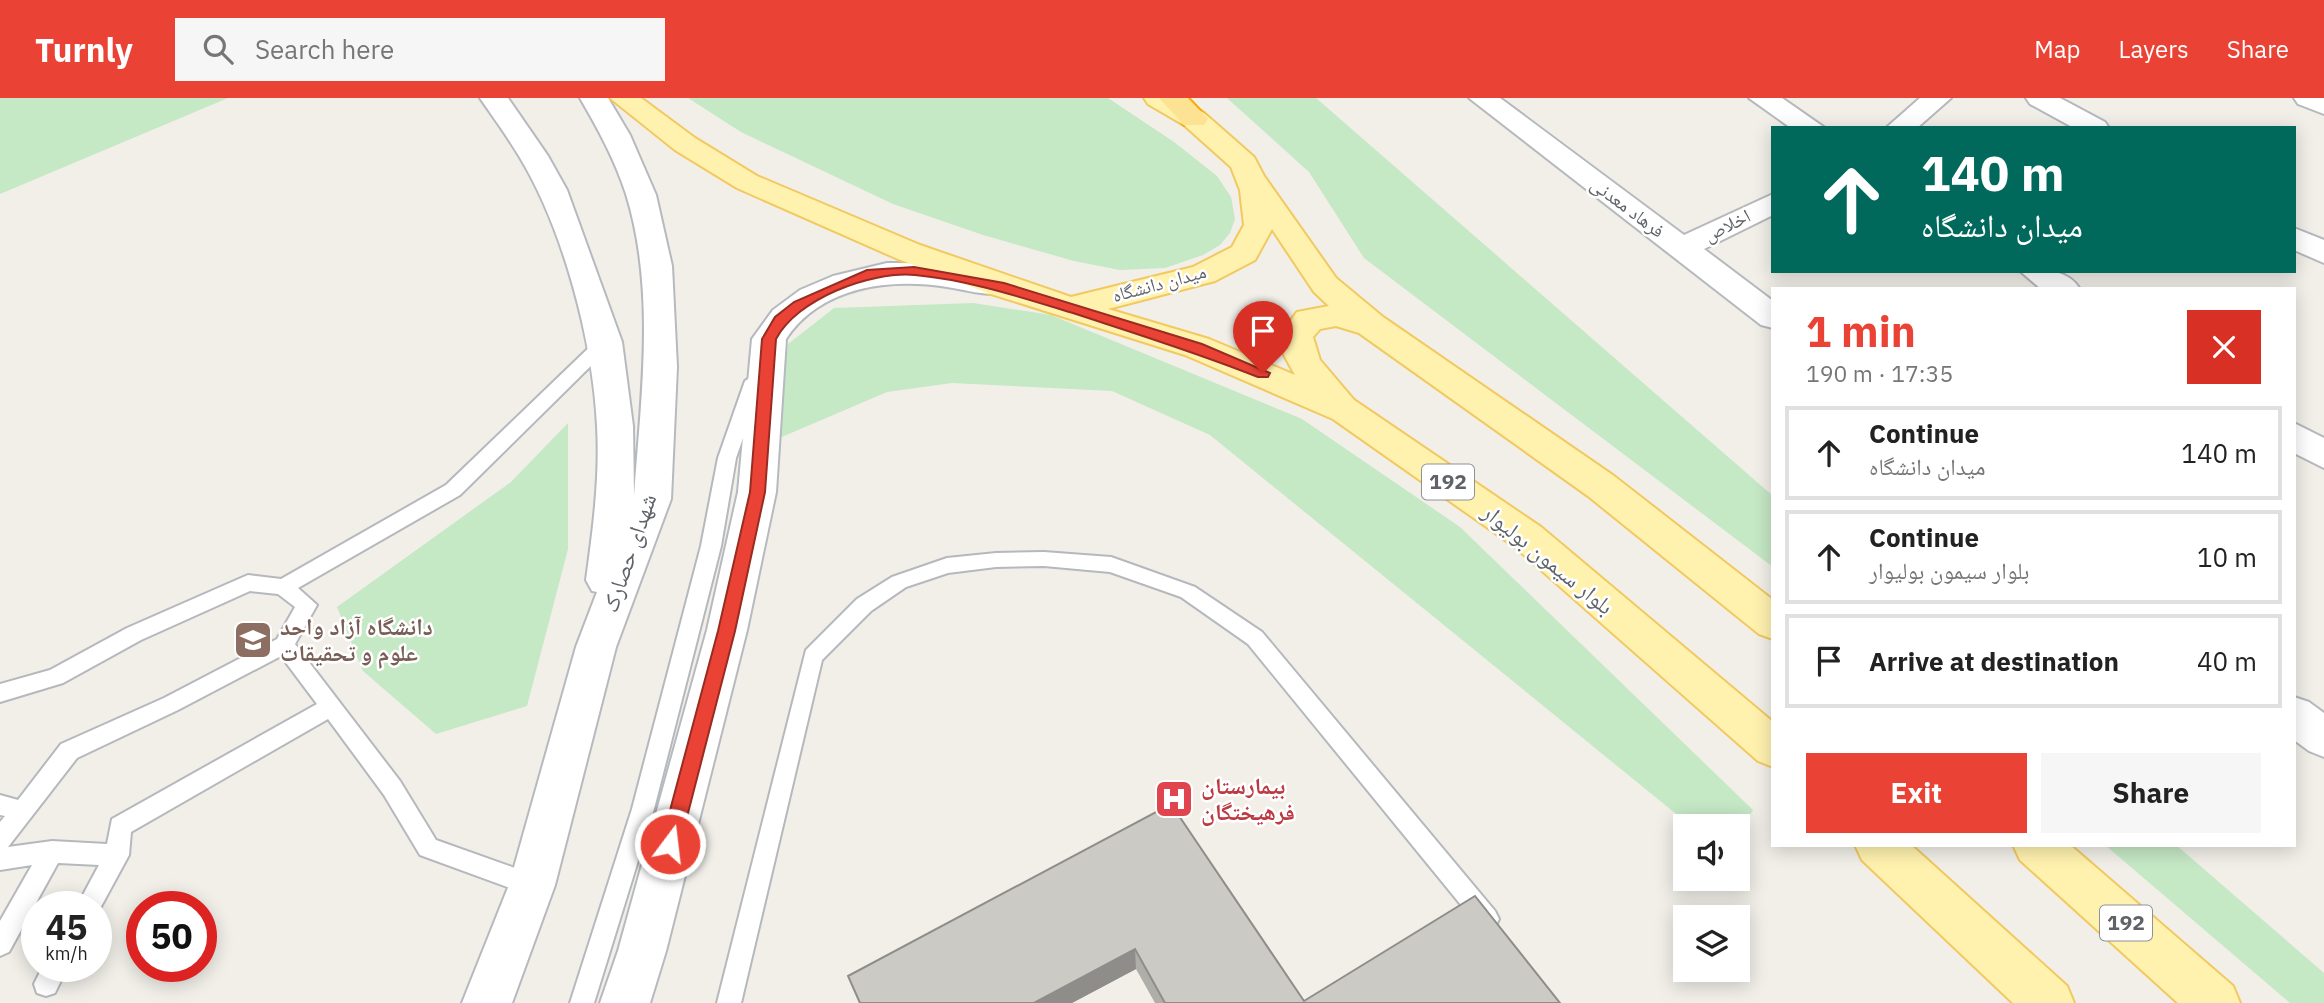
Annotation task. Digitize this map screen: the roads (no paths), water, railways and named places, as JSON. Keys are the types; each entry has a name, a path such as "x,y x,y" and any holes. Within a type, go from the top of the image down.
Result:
{"main road":[{"path":"494,98 534,156 552,190 573,243 605,342 615,426 615,497 596,647"},
{"name":"شهدای حصارک","path":"487,1003 532,885 596,647 652,499 660,367 656,266 640,195 616,135 594,98"},
{"path":"624,98 685,144 747,182 828,219 999,286 1069,308"},
{"name":"میدان دانشگاه","path":"1069,308 1204,275 1244,253 1259,225 1255,190 1244,163 1183,108 1158,98"},
{"name":"فرهاد معدنی","path":"1483,98 1771,315"},
{"path":"1763,98 1808,126"},
{"path":"1902,126 1937,98"},
{"path":"2040,98 2091,126"},
{"path":"2308,98 2324,106"},
{"path":"1244,163 1325,285 1371,326 1601,486 1771,621"},
{"name":"اخلاص","path":"1682,248 1771,204"},
{"path":"2296,238 2324,253"},
{"path":"625,1003 642,951 727,631 757,492 769,339 779,320 798,305 872,273 914,271 999,286"},
{"path":"2039,273 2061,287"},
{"name":"بلوار سیمون بولیوار","path":"1069,308 1197,347 1345,410 1528,537 1771,746"},
{"path":"1345,410 1311,374 1297,350 1296,336 1309,320 1337,315 1371,326"},
{"path":"2296,437 2324,455"},
{"path":"2296,717 2324,738"},
{"path":"1880,847 2049,1003"},
{"name":"192","path":"2038,847 2215,1003"}],"lane":[{"path":"582,1003 643,809 711,545 727,458 769,339"},
{"path":"283,587 453,491 605,342"},
{"path":"729,1003 813,656 864,606 900,582 947,566 996,560 1044,559 1111,565 1188,592 1255,638 1497,931"},
{"path":"0,693 56,677 134,634 248,583 283,587 307,605 284,645 170,704 69,751 11,808 0,840"},
{"path":"284,645 391,788 428,848 532,885"},
{"path":"97,891 117,855 120,826 331,707"},
{"path":"0,859 52,852 117,855"},
{"path":"0,944 52,852"}],"place":[{"name":"دانشگاه آزاد واحد علوم و تحقیقات","path":"253,640"},
{"name":"بیمارستان فرهیختگان","path":"1174,799"}]}
